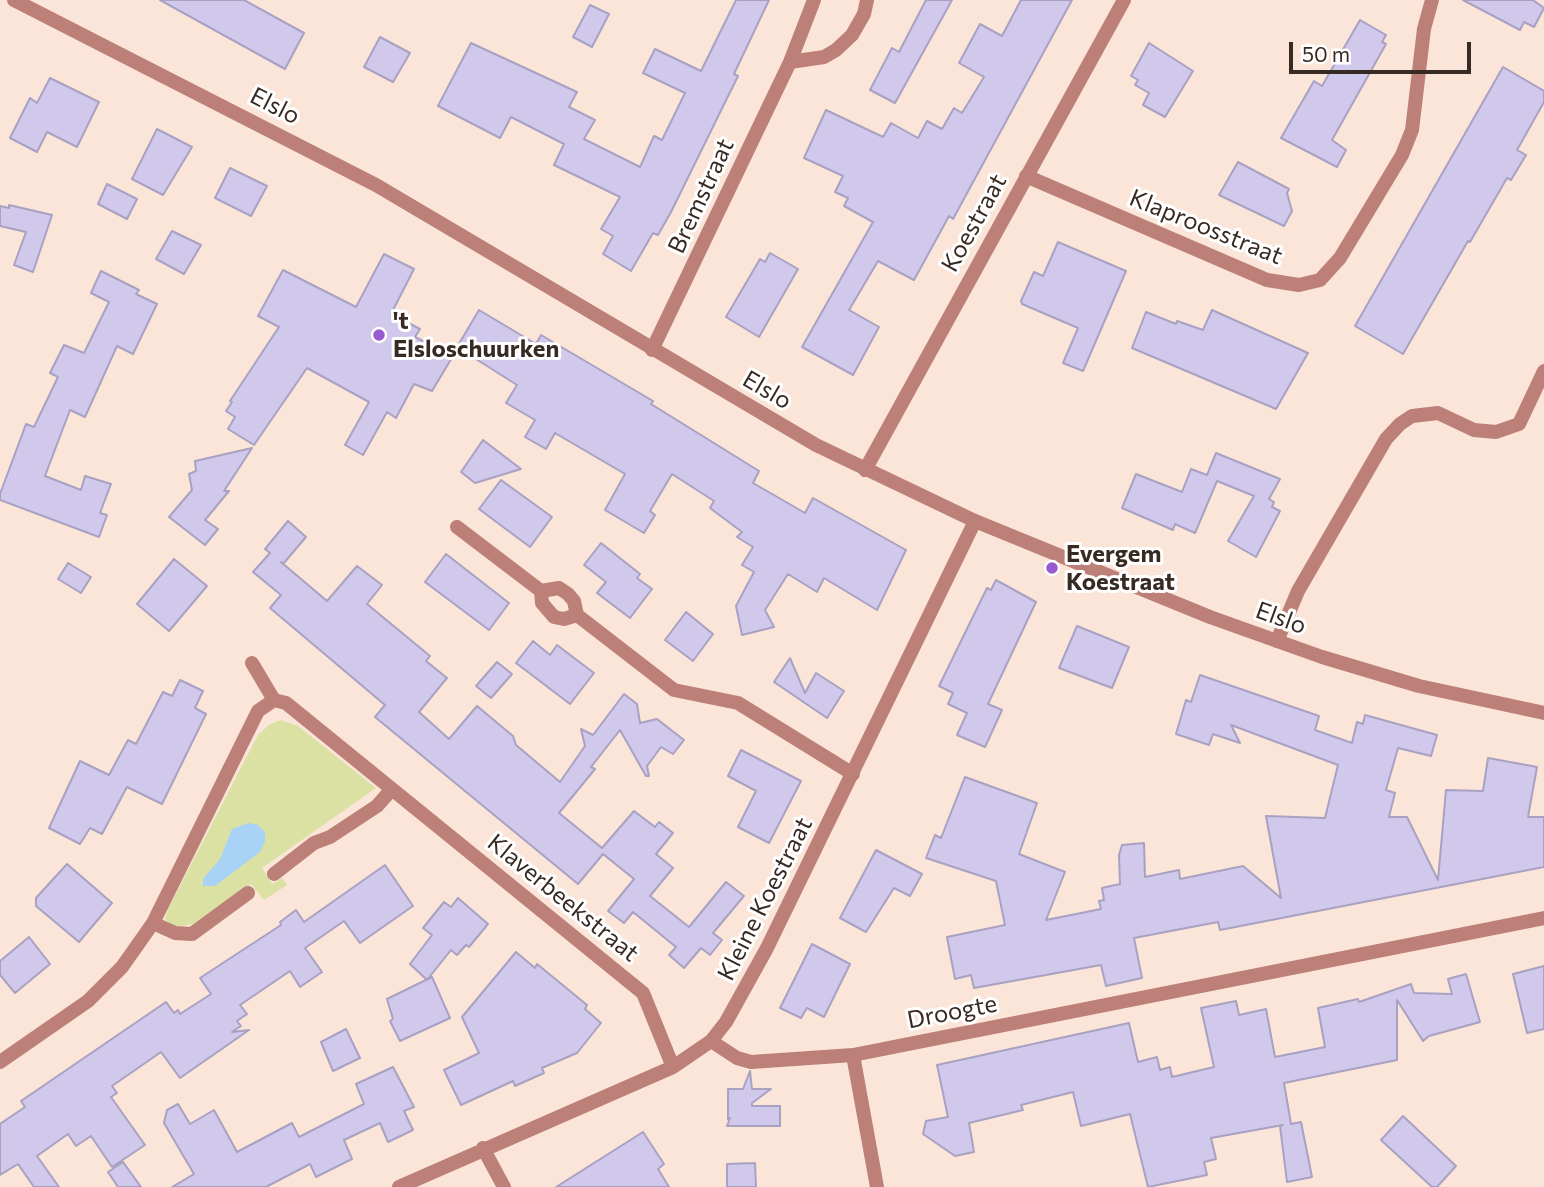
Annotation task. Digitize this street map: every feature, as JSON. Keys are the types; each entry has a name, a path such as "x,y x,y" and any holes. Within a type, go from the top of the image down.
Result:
{"street":[{"name":"Elslo","path":"14,0 376,185 816,445 975,522 1210,617 1277,641 1419,686 1544,713"},
{"name":"Bremstraat","path":"652,350 790,62 814,0"},
{"path":"790,62 824,57 836,50 852,35 864,14 867,0"},
{"name":"Koestraat","path":"865,470 1124,0"},
{"name":"Klaproosstraat","path":"1026,176 1267,280 1299,285 1320,280 1340,258 1407,143 1412,130 1424,29 1432,0"},
{"path":"1277,641 1305,579 1386,439 1400,424 1412,416 1438,413 1474,430 1496,432 1519,424 1544,371"},
{"name":"Kleine Koestraat","path":"711,1041 726,1022 767,948 975,522"},
{"path":"457,527 541,591 559,588 568,594 574,601 577,615 674,690 738,703 853,774"},
{"path":"541,591 542,603 554,617 564,619 577,615"},
{"name":"Klaverbeekstraat","path":"252,663 274,700 286,703 643,993 673,1066"},
{"path":"0,1062 88,1001 122,967 153,923 258,711 274,700"},
{"path":"274,874 314,843 330,837 377,806 392,789"},
{"path":"153,923 175,933 192,934 248,893"},
{"name":"Droogte","path":"711,1041 737,1058 751,1062 853,1055 1544,918"},
{"path":"400,1187 673,1066 711,1041"},
{"path":"853,1055 877,1187"},
{"path":"483,1148 504,1187"}],"green space":[{"path":"281,720 298,726 376,788 262,868 272,884 282,878 287,885 264,900 251,884 194,924 173,927 165,919 168,909 258,735 270,724"}],"water":[{"path":"249,823 258,825 265,832 265,841 260,852 215,886 203,886 203,879 220,859 232,829"}],"building":[{"path":"160,0 244,0 304,33 285,69"},
{"path":"736,0 769,0 734,74 738,76 671,212 658,235 653,233 631,271 603,254 613,236 601,229 620,197 554,165 564,144 511,117 500,138 438,106 471,43 577,92 569,107 595,120 584,139 640,167 654,136 662,140 685,93 643,73 655,49 701,71"},
{"path":"926,0 952,0 895,103 870,90 892,48 899,52"},
{"path":"1021,0 1072,0 953,219 949,216 914,280 878,261 849,310 879,327 853,375 802,347 873,222 844,206 848,198 835,192 843,176 804,158 826,110 883,137 891,123 918,138 927,121 942,129 954,108 962,113 984,77 959,63 980,24 1002,36"},
{"path":"1463,0 1533,0 1544,8 1534,27 1524,22 1520,30"},
{"path":"590,5 609,14 592,47 573,37"},
{"path":"1360,20 1386,35 1382,42 1386,44 1332,140 1346,150 1337,167 1281,138 1314,81 1322,86"},
{"path":"380,37 410,53 393,82 364,67"},
{"path":"1149,43 1193,71 1165,117 1143,105 1149,93 1135,85 1138,80 1131,76"},
{"path":"1503,67 1544,91 1544,102 1517,150 1526,155 1511,180 1507,178 1470,242 1468,241 1403,354 1355,326"},
{"path":"50,78 99,102 77,147 47,132 37,152 10,138 30,98 37,103"},
{"path":"157,129 192,147 163,195 132,179"},
{"path":"1238,162 1289,189 1287,193 1292,211 1284,226 1219,195"},
{"path":"230,168 267,186 251,216 215,198"},
{"path":"107,184 137,199 127,219 98,204"},
{"path":"9,205 52,215 33,272 14,265 26,232 0,226 0,206 9,208"},
{"path":"172,231 201,245 184,274 156,259"},
{"path":"1058,242 1126,271 1083,371 1063,363 1078,328 1022,304 1021,301 1034,272 1043,276"},
{"path":"770,253 798,269 759,337 726,317 760,259 765,262"},
{"path":"384,254 414,269 391,314 420,329 415,337 453,356 432,391 414,384 396,418 387,412 363,455 345,445 369,402 307,368 254,445 228,429 235,417 226,411 232,402 230,401 279,327 258,316 283,270 356,307"},
{"path":"101,271 139,290 136,294 157,304 133,354 117,346 85,417 70,410 45,476 81,490 85,476 111,484 100,513 107,515 99,537 0,500 0,494 26,424 34,427 58,377 50,373 64,345 84,353 109,302 91,293"},
{"path":"479,310 536,344 541,335 653,401 651,404 759,471 753,483 805,513 813,498 906,550 877,610 824,578 817,592 788,574 765,610 774,627 742,635 736,606 754,572 742,565 753,547 737,537 742,532 710,508 714,501 672,474 650,511 655,515 644,533 605,510 625,474 555,433 546,449 525,437 535,420 506,403 517,385 457,347"},
{"path":"1212,310 1308,353 1276,409 1132,348 1146,312 1176,324 1177,321 1203,330"},
{"path":"483,440 521,469 475,483 461,472"},
{"path":"252,448 224,491 229,491 205,520 218,529 205,545 169,517 192,490 189,474 196,471 195,461"},
{"path":"1216,453 1280,479 1269,499 1274,502 1272,507 1280,511 1256,557 1228,541 1254,496 1217,481 1195,533 1175,524 1173,530 1122,508 1136,474 1182,492 1191,469 1207,475"},
{"path":"501,480 552,517 530,547 479,509"},
{"path":"288,521 306,537 283,564 327,601 357,566 382,585 367,604 430,656 426,661 447,678 419,712 449,739 477,706 513,736 516,745 560,782 585,746 581,729 593,735 624,694 637,704 640,723 657,719 684,740 673,754 661,747 647,766 649,776 646,776 620,730 591,767 595,769 559,813 602,848 634,811 655,827 659,822 673,833 656,854 673,868 650,896 689,927 726,882 744,896 713,933 722,940 710,955 701,948 684,968 669,955 676,947 633,912 624,923 608,911 634,879 603,854 578,884 375,717 385,705 270,608 281,595 253,572 270,553 265,549"},
{"path":"601,543 640,574 637,578 652,589 630,618 597,593 606,582 584,565"},
{"path":"446,554 509,603 489,630 425,582"},
{"path":"174,559 207,586 169,631 137,604"},
{"path":"68,563 91,577 81,593 58,579"},
{"path":"996,580 1036,602 988,704 1002,710 985,747 957,735 967,713 948,704 953,693 939,686 987,588 991,590"},
{"path":"686,612 713,634 693,661 665,640"},
{"path":"1077,626 1129,647 1112,688 1059,668"},
{"path":"533,641 550,655 557,645 594,673 570,704 516,663"},
{"path":"790,658 805,693 816,673 844,691 827,718 774,682"},
{"path":"497,662 512,674 491,698 476,686"},
{"path":"1200,675 1319,716 1315,730 1352,743 1357,722 1363,724 1365,715 1437,735 1431,756 1398,748 1386,790 1395,793 1389,817 1407,817 1438,880 1446,790 1483,791 1488,758 1537,767 1528,817 1544,817 1544,867 1220,930 1218,922 1134,938 1142,978 1106,986 1101,965 974,988 971,975 955,979 947,937 1005,925 996,881 926,858 935,835 941,838 965,777 1037,803 1019,854 1065,872 1046,920 1101,909 1099,901 1104,900 1102,888 1120,884 1119,855 1122,845 1144,843 1145,877 1179,870 1180,879 1243,866 1281,898 1266,816 1325,818 1338,765 1231,725 1240,743 1213,734 1209,745 1176,734 1186,700 1191,702"},
{"path":"180,680 203,691 195,708 206,714 162,804 127,787 102,834 90,828 80,844 49,828 80,761 109,775 128,740 136,744 163,692 172,696"},
{"path":"741,750 801,781 769,843 738,827 756,791 728,776"},
{"path":"876,850 922,874 910,896 894,888 866,932 840,918"},
{"path":"67,864 112,903 79,942 36,906 36,898"},
{"path":"385,865 413,906 360,943 344,921 305,948 322,972 300,987 290,971 240,1005 247,1014 237,1021 241,1026 232,1032 249,1030 180,1078 161,1052 112,1086 117,1093 111,1097 145,1145 112,1167 91,1136 76,1146 68,1134 37,1156 59,1187 34,1187 18,1164 0,1175 0,1124 25,1107 21,1101 166,1002 174,1013 178,1010 180,1014 211,994 200,978 281,925 280,922 296,910 304,922"},
{"path":"458,898 488,924 469,947 466,945 457,955 451,950 427,980 410,964 432,935 423,928 444,902 451,907"},
{"path":"29,937 50,964 15,993 0,975 0,961"},
{"path":"812,944 850,964 824,1017 807,1008 801,1018 780,1008"},
{"path":"516,952 535,968 537,964 587,1005 585,1009 601,1023 577,1053 542,1068 544,1073 515,1086 513,1081 461,1105 444,1070 479,1053 462,1017"},
{"path":"1544,966 1544,1029 1527,1033 1513,974"},
{"path":"1466,974 1480,1022 1429,1036 1423,1041 1397,1000 1397,1060 1284,1083 1291,1124 1301,1122 1312,1177 1287,1182 1280,1126 1283,1125 1211,1138 1216,1159 1204,1162 1207,1175 1148,1187 1130,1114 1081,1126 1073,1092 1021,1105 1023,1110 969,1123 974,1152 955,1156 923,1134 926,1121 948,1117 937,1065 1129,1023 1138,1062 1157,1057 1160,1070 1170,1067 1172,1077 1214,1067 1201,1008 1236,1001 1239,1015 1266,1009 1275,1057 1325,1047 1318,1008 1358,999 1359,1002 1411,984 1414,993 1452,994 1448,979"},
{"path":"432,977 450,1018 400,1041 390,1021 393,1019 387,999"},
{"path":"346,1029 360,1058 333,1071 321,1042"},
{"path":"393,1067 414,1107 404,1111 413,1130 388,1142 380,1123 344,1140 352,1159 316,1177 310,1164 266,1187 172,1187 194,1174 164,1123 167,1110 178,1104 190,1124 214,1110 237,1152 292,1123 299,1137 364,1104 356,1084"},
{"path":"750,1071 752,1089 771,1089 752,1103 752,1106 780,1106 780,1126 727,1126 730,1118 728,1119 728,1089 743,1089"},
{"path":"1403,1116 1456,1166 1437,1187 1432,1187 1381,1140"},
{"path":"643,1132 664,1164 658,1169 669,1187 556,1187"},
{"path":"123,1162 141,1187 118,1187 108,1172"},
{"path":"755,1163 756,1187 727,1187 727,1164"}],"place":[{"name":"'t Elsloschuurken","path":"379,335"},
{"name":"Evergem Koestraat","path":"1052,568"}]}
